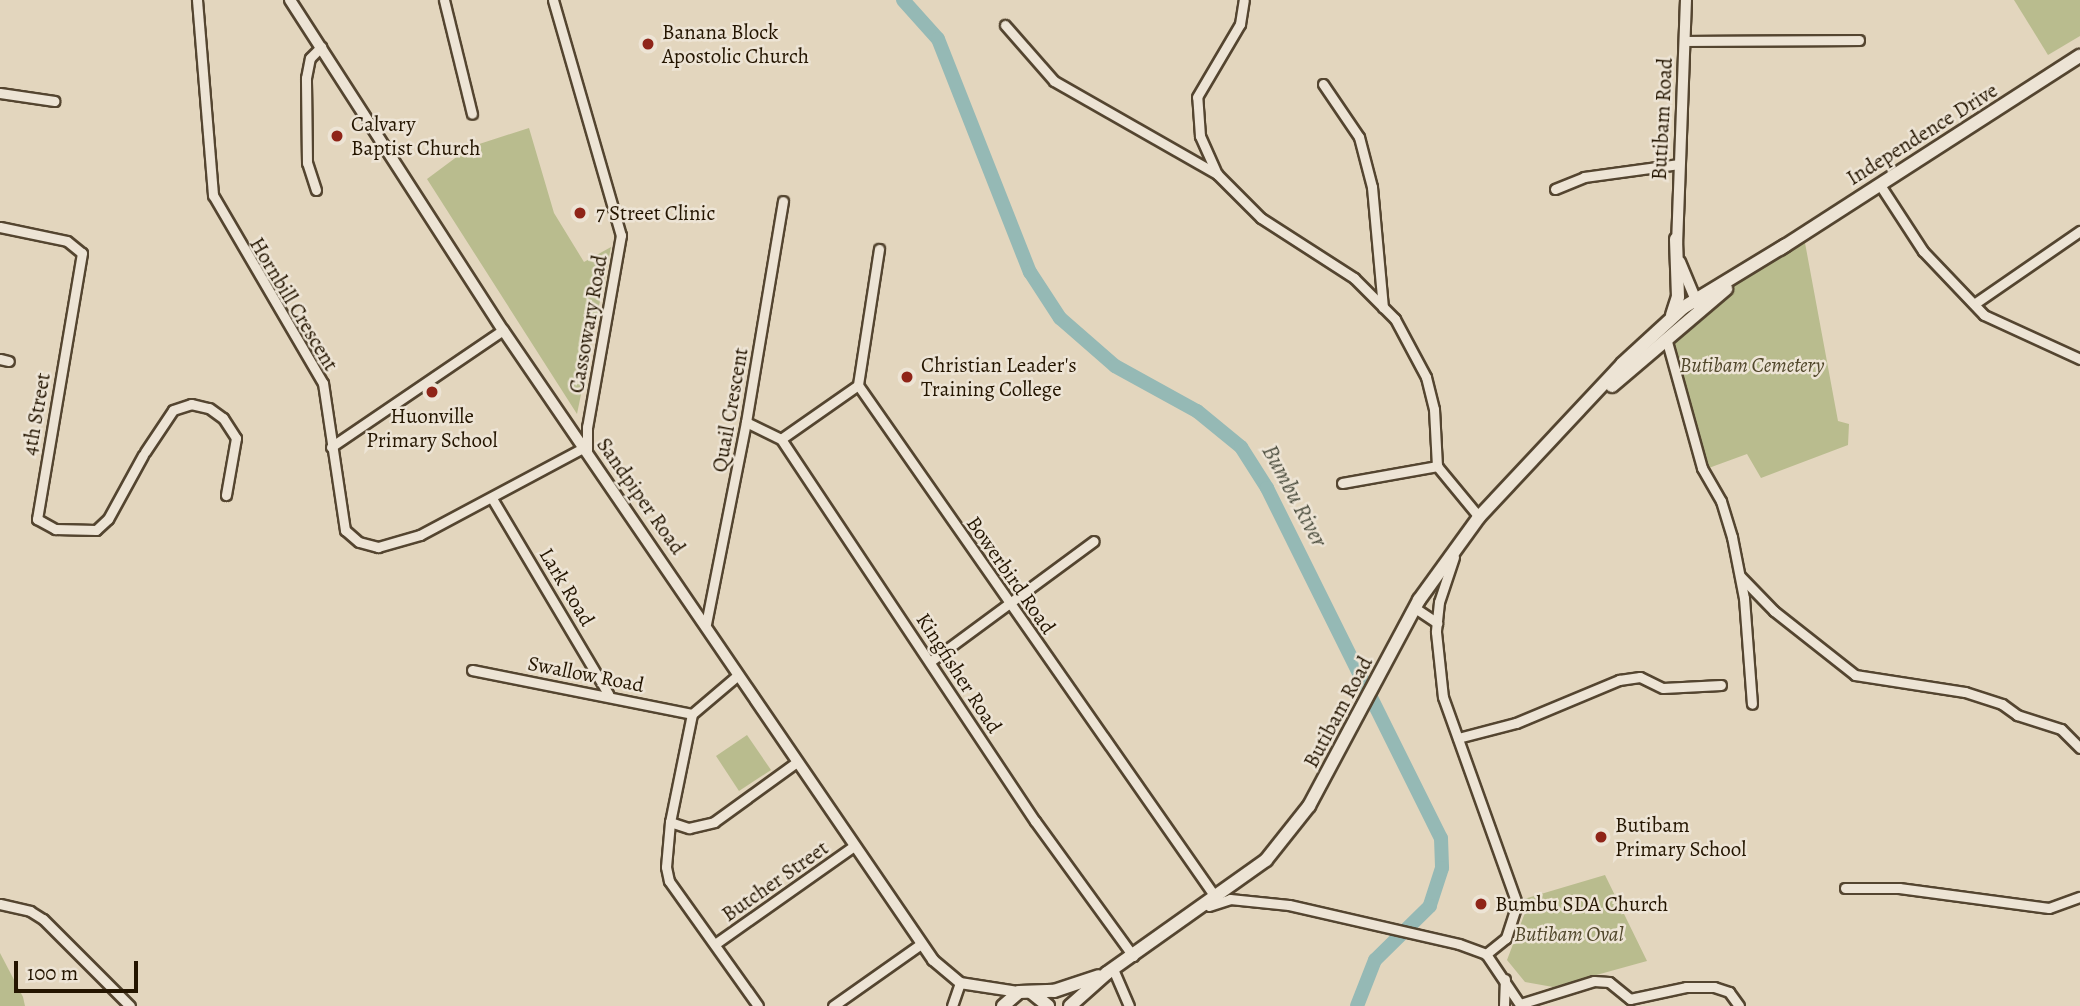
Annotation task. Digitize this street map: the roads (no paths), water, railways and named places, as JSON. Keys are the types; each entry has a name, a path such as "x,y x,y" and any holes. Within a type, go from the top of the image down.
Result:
{"main road":[{"name":"Independence Drive","path":"1786,246 2080,56"},
{"path":"1665,332 1678,297 1676,239"},
{"name":"Butibam Road","path":"1070,1006 1110,971 1252,875 1282,844 1309,806 1415,608 1479,517 1622,363 1665,332 1692,308 1786,246"},
{"name":"Butibam Road","path":"1025,992 1062,989 1110,971"},
{"path":"1002,1006 1025,992 1048,1006"}],"street":[{"name":"Hornbill Crescent","path":"197,0 212,195 323,383 340,519 345,530 369,546 420,535 585,451"},
{"path":"444,0 472,114"},
{"name":"Cassowary Road","path":"553,0 621,235 586,427 585,451"},
{"path":"1217,174 1200,136 1197,97 1240,24 1244,0"},
{"name":"Butibam Road","path":"1686,0 1676,239 1692,308"},
{"name":"Sandpiper Road","path":"294,1 503,330 706,624 921,944 940,968 960,983 1025,992"},
{"path":"1005,25 1054,81 1217,174 1261,218 1354,278 1383,307 1408,339 1426,377 1434,409 1437,466 1479,517"},
{"path":"1685,41 1859,40"},
{"path":"316,190 307,163 306,78 310,58 321,47"},
{"path":"1323,84 1359,137 1372,187 1383,307"},
{"path":"0,93 54,101"},
{"path":"1555,189 1584,177 1679,164"},
{"path":"1880,185 1923,251 1984,315 2080,359"},
{"name":"Quail Crescent","path":"706,624 746,422 783,201"},
{"name":"4th Street","path":"0,227 67,241 82,253 37,519 55,529 96,530 108,519 144,454 173,410 191,404 209,408 223,418 236,438 226,495"},
{"path":"1974,304 2080,231"},
{"path":"780,439 858,385 878,249"},
{"path":"331,447 503,330"},
{"path":"1665,332 1702,468 1726,514 1740,576 1752,704"},
{"name":"Bowerbird Road","path":"858,385 1216,898"},
{"name":"Kingfisher Road","path":"746,422 780,439 931,661 1035,821 1133,956"},
{"path":"1342,483 1437,466"},
{"name":"Lark Road","path":"493,500 608,694"},
{"path":"931,661 1094,541"},
{"path":"1459,542 1437,623 1443,697 1517,904 1506,938 1486,954"},
{"path":"1740,576 1774,611 1855,675 1989,700 2061,729 2080,748"},
{"path":"1415,608 1437,623"},
{"name":"Swallow Road","path":"472,670 608,694 692,714"},
{"path":"738,675 692,714 666,855 669,881 758,1006"},
{"path":"1458,738 1516,723 1619,680 1640,677 1663,688 1721,685"},
{"path":"670,822 689,828 714,821 797,762"},
{"name":"Butcher Street","path":"715,944 854,846"},
{"path":"1845,888 1899,888 2049,908 2080,897"},
{"path":"1201,908 1230,899 1250,899 1362,922 1486,954 1505,977 1521,1005 1594,981 1609,982 1630,999 1686,987 1714,987 1729,992 1739,1006"},
{"path":"0,904 30,911 43,919 131,1006"},
{"path":"833,1006 921,944"},
{"path":"1110,971 1129,1006"},
{"path":"1504,1006 1505,977"},
{"path":"952,1006 960,983"},
{"path":"984,988 1002,1006"}],"waterway":[{"name":"Bumbu River","path":"903,0 938,39 1030,272 1060,318 1115,366 1197,411 1241,447 1267,488 1441,838 1442,868 1430,906 1375,960 1357,1006"}],"place":[{"name":"Banana Block Apostolic Church","path":"648,44"},
{"name":"Calvary Baptist Church","path":"337,136"},
{"name":"7 Street Clinic","path":"580,213"},
{"name":"Christian Leader's Training College","path":"907,377"},
{"name":"Huonville Primary School","path":"432,392"},
{"name":"Butibam Primary School","path":"1601,837"},
{"name":"Bumbu SDA Church","path":"1481,904"}],"park label":[{"name":"Butibam Cemetery","path":"1752,365"},
{"name":"Butibam Oval","path":"1569,934"}]}
